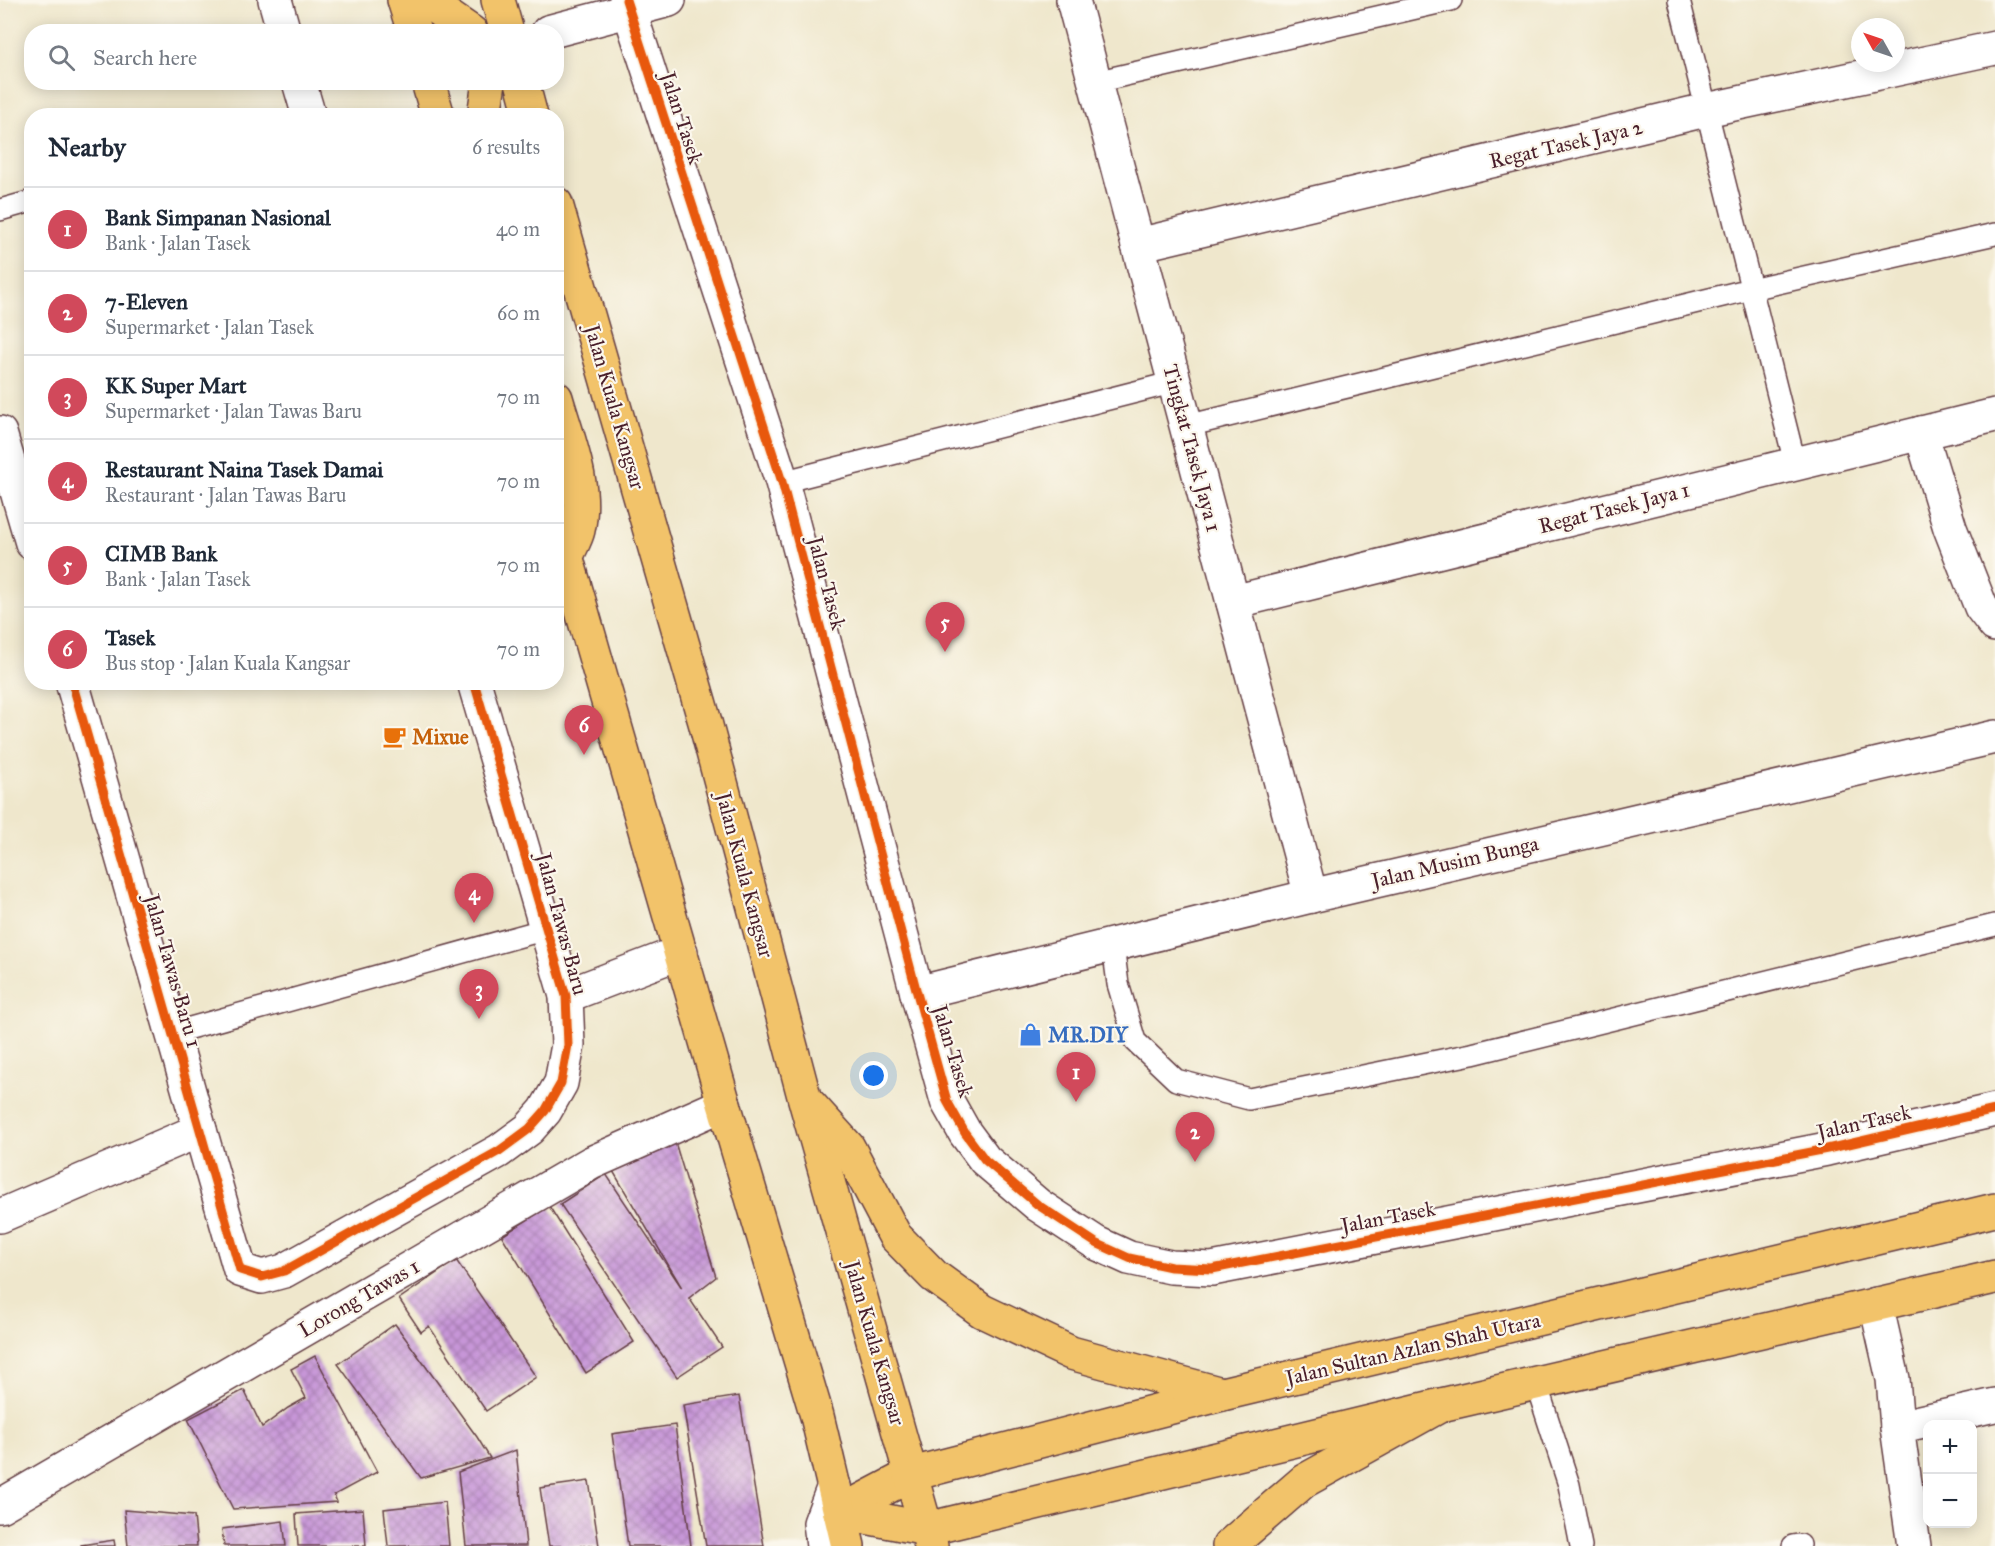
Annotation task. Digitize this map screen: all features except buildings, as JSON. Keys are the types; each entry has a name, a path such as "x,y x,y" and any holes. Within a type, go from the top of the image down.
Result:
{"main road":[{"path":"404,0 412,24"},
{"path":"429,0 436,8 459,24"},
{"path":"498,0 505,24"},
{"path":"431,90 436,108"},
{"path":"485,108 488,90"},
{"path":"524,90 529,108"},
{"name":"Jalan Kuala Kangsar","path":"564,232 705,722 805,1100 929,1537"},
{"path":"564,425 577,470 582,501 578,532 567,556"},
{"path":"564,546 724,1104 817,1416 848,1546"},
{"path":"805,1100 848,1147 895,1236 934,1276 982,1311 1071,1353 1222,1394"},
{"name":"Jalan Sultan Azlan Shah Utara","path":"837,1499 912,1474 1222,1394 1995,1210"},
{"path":"837,1499 929,1537 1442,1405 1995,1277"},
{"path":"1229,1546 1304,1481 1442,1405"}],"street":[{"path":"275,0 282,24"},
{"path":"564,27 627,5 669,0"},
{"name":"Tingkat Tasek Jaya 1","path":"1073,0 1311,896"},
{"name":"Jalan Tasek","path":"627,5 782,482 947,1101 965,1133 985,1160 1038,1204 1096,1243 1128,1258 1171,1267 1212,1269 1827,1149 1995,1110"},
{"name":"Regat Tasek Jaya 2","path":"1138,245 1706,110 1995,48"},
{"path":"301,90 307,108"},
{"name":"Regat Tasek Jaya 1","path":"1233,602 1995,415"},
{"path":"0,433 24,516"},
{"path":"1921,433 1950,528 1981,607 1995,625"},
{"name":"Jalan Tawas Baru 1","path":"74,690 240,1270"},
{"name":"Jalan Tawas Baru","path":"240,1270 262,1277 284,1270 499,1151 529,1129 546,1111 561,1083 568,1045 566,996 476,690"},
{"name":"Jalan Musim Bunga","path":"917,993 1311,896 1995,737"},
{"name":"Jalan Tawas Baru","path":"566,996 681,952"},
{"name":"Lorong Tawas 1","path":"0,1506 591,1163 724,1104"},
{"path":"0,1216 200,1130"},
{"path":"1876,1304 1893,1379 1897,1427 1914,1546"},
{"path":"1897,1427 1995,1405"},
{"path":"823,1546 820,1523 837,1499"}],"lane":[{"path":"1095,82 1451,0"},
{"path":"1679,0 1795,463"},
{"path":"0,210 24,203"},
{"path":"1186,426 1751,289 1995,234"},
{"path":"782,482 1175,382"},
{"path":"1113,946 1118,984 1135,1041 1176,1080 1249,1099 1472,1054 1995,926"},
{"path":"172,1033 546,929"},
{"path":"1536,1383 1569,1485 1581,1546"}],"cycle path":[{"path":"626,0 782,482 947,1101 965,1133 985,1160 1038,1205 1096,1243 1129,1258 1171,1267 1212,1269 1827,1149 1995,1110"},
{"path":"74,690 240,1270 262,1277 284,1271 499,1151 529,1129 545,1111 561,1083 568,1045 566,996 476,690"}],"place":[{"name":"CIMB Bank","path":"945,652"},
{"name":"Mixue","path":"394,737"},
{"name":"Tasek","path":"584,755"},
{"name":"Restaurant Naina Tasek Damai","path":"474,923"},
{"name":"KK Super Mart","path":"479,1019"},
{"name":"MR.DIY","path":"1030,1035"},
{"name":"Bank Simpanan Nasional","path":"1076,1102"},
{"name":"7-Eleven","path":"1195,1162"}]}
